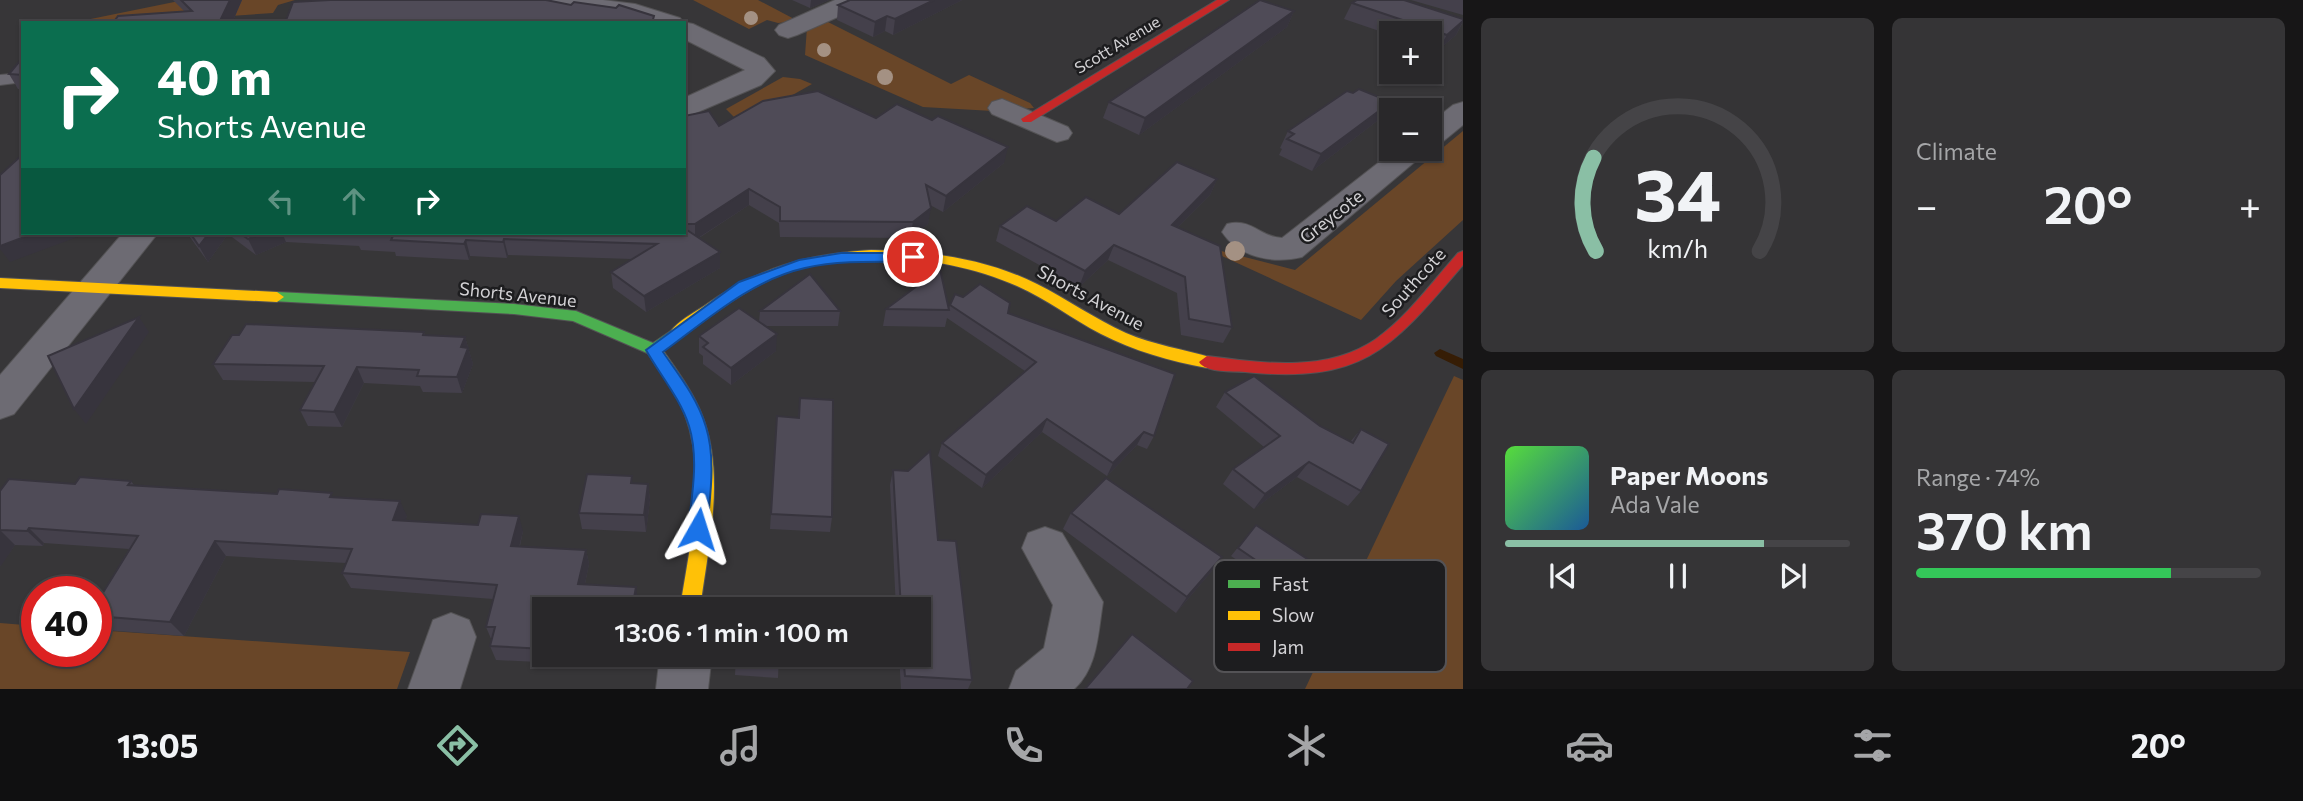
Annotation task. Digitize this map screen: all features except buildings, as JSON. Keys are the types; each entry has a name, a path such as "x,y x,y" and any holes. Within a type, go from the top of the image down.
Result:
{"street":[{"path":"525,0 618,8 655,15 667,21"},
{"path":"788,30 856,0"},
{"name":"Scott Avenue","path":"1014,113 1224,0"},
{"path":"686,30 754,64 761,71 751,79 686,108"},
{"path":"1442,128 1463,111"},
{"path":"1014,113 1058,133"},
{"name":"Greycote","path":"1239,232 1265,248 1290,249 1400,161"},
{"path":"0,403 139,235"},
{"name":"Southcote","path":"1392,335 1463,256"},
{"name":"Shorts Avenue","path":"0,283 514,309 576,316 654,350 744,286 804,263 841,258 913,257 994,271 1031,286 1110,332 1152,350 1209,363 1267,368 1344,362 1372,349 1392,335"},
{"path":"654,350 679,386 698,427 703,476 691,597"},
{"path":"1035,689 1067,662 1078,602 1045,548"},
{"path":"435,689 451,638"},
{"path":"682,689 685,667"}],"lane":[{"path":"0,80 21,77"}],"shaded area":[{"path":"184,0 295,0 278,5 273,13 157,21 81,21"},
{"path":"693,0 758,0 798,21 778,23 767,20 749,29"},
{"path":"824,20 951,84 969,75 1030,103 1034,108 993,111 923,107 805,55 807,27"},
{"path":"783,77 812,84 741,124 726,109"},
{"path":"1463,131 1463,220 1396,281 1361,320 1198,245 1295,270 1427,161 1442,161 1442,148"},
{"path":"1454,376 1463,380 1463,689 1305,689 1313,672 1446,672 1446,560 1366,560"},
{"path":"0,623 21,625 21,667 112,667 112,631 410,652 397,689 0,689"}],"waterway":[{"path":"1440,353 1463,364"}],"traffic: fast":[{"path":"277,297 514,309 576,316 654,350 678,332"}],"traffic: slow":[{"path":"678,332 741,289 783,269 810,261 840,257 904,255 968,264 997,273 1034,288 1118,336 1155,350 1207,362"},
{"path":"0,283 277,297"},
{"path":"654,350 689,405 702,446 704,492 692,597"}],"traffic: jam":[{"path":"1027,119 1224,0"},
{"path":"1207,362 1297,368 1342,362 1362,354 1381,343 1404,323 1463,256"}],"route":[{"path":"698,529 703,476 698,427 679,386 654,350 744,286 770,274 804,263 841,258 913,257"}]}
